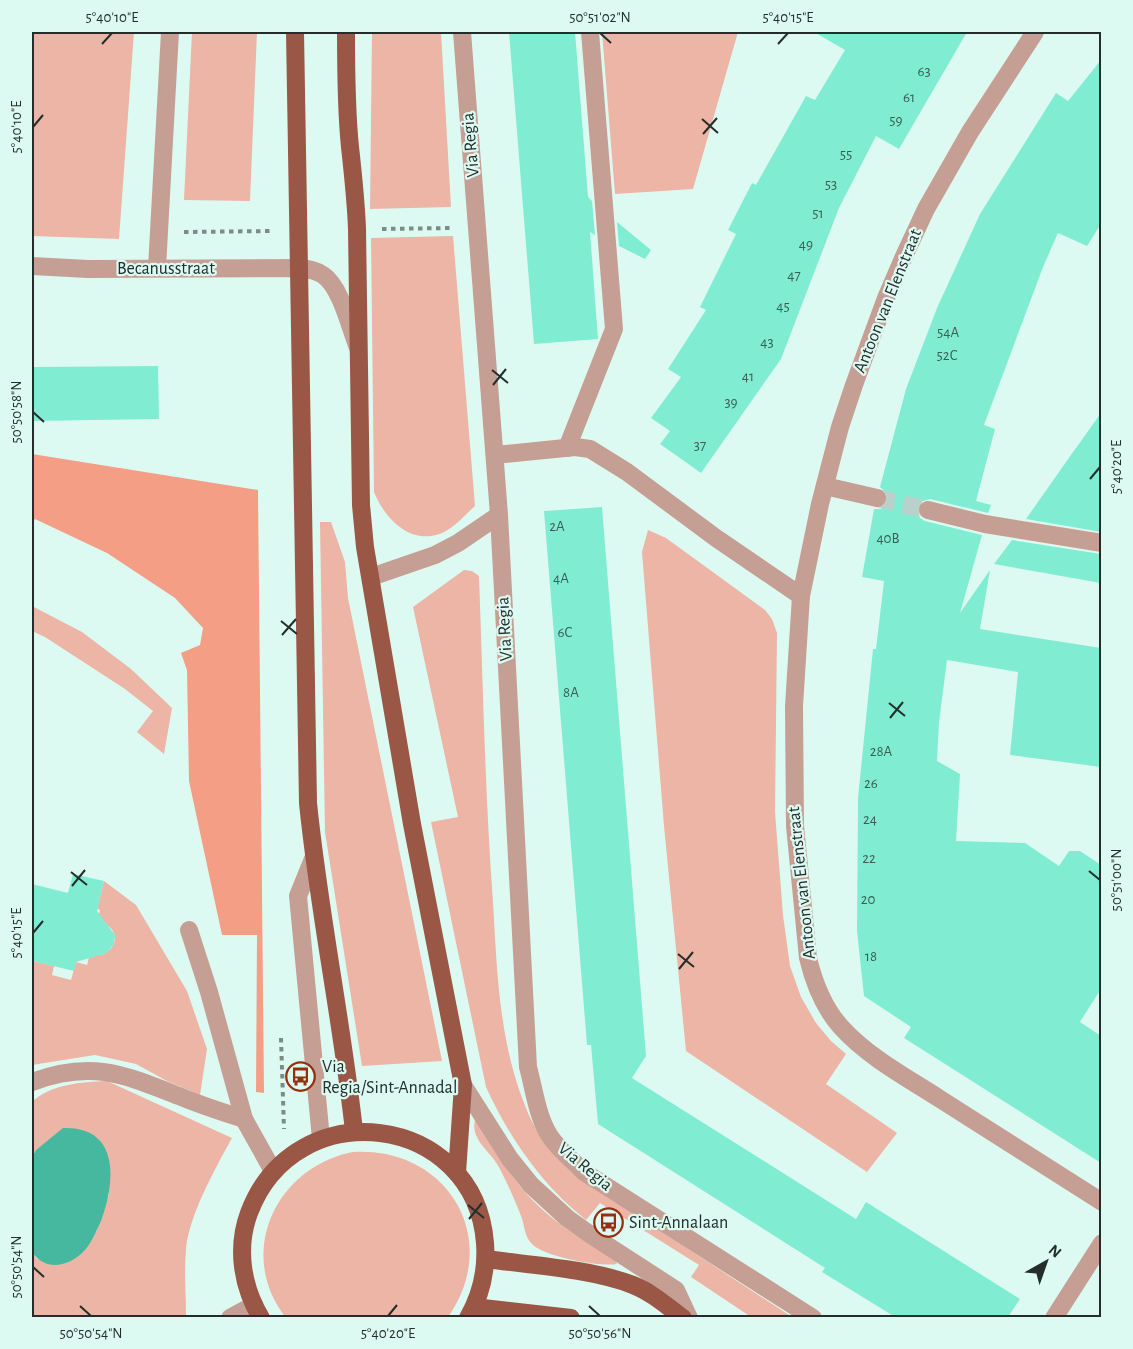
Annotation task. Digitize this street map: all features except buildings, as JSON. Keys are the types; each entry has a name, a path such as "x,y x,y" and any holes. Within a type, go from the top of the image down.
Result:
{"main road":[{"path":"295,32 308,802 314,859 354,1131"},
{"path":"346,32 345,77 356,198 361,505 365,547 412,824 463,1084 457,1173"},
{"path":"257,1311 243,1270 242,1246 245,1223 253,1202 273,1171 301,1148 321,1139 354,1131 389,1133 405,1138 437,1155 457,1173 479,1209 484,1229 486,1259 482,1285 471,1312 571,1317"},
{"path":"486,1259 574,1271 633,1285 683,1317"}],"street":[{"path":"157,268 170,32"},
{"name":"Via Regia","path":"462,32 499,515 528,1068 536,1098 549,1135 584,1172 813,1317"},
{"path":"567,448 614,329 590,32"},
{"name":"Antoon van Elenstraat","path":"1035,32 992,94 926,209 886,298 840,427 801,596 794,706 795,826 808,958 813,978 828,1010 852,1039 873,1055 1101,1202"},
{"name":"Becanusstraat","path":"32,266 88,269 300,268"},
{"path":"300,268 322,274 336,288 358,348"},
{"path":"495,455 567,448 590,449 603,455 716,538 801,596"},
{"path":"825,486 877,498"},
{"path":"928,510 986,524 1101,543"},
{"path":"371,578 410,566 435,555 458,543 499,515"},
{"path":"314,859 298,896 321,1139"},
{"path":"189,930 209,992 244,1119 273,1171"},
{"path":"32,1082 73,1071 93,1070 123,1075 244,1119"},
{"path":"463,1084 505,1150 531,1185 567,1218 676,1290 689,1317"},
{"path":"1054,1317 1101,1243"},
{"path":"230,1317 257,1311"}],"shaded area":[{"path":"32,32 134,32 119,239 32,236"},
{"path":"192,32 257,32 250,201 184,200"},
{"path":"372,32 441,32 451,207 370,209"},
{"path":"602,32 738,32 693,189 615,194"},
{"path":"453,236 475,506 456,524 442,533 420,536 400,528 385,512 374,492 371,238"},
{"path":"32,454 258,490 264,1093 256,1092 257,935 222,935 189,781 187,670 181,653 200,645 203,628 175,598 107,553 35,519 32,525"},
{"path":"320,522 331,522 345,562 348,598 442,1061 362,1066 325,832"},
{"path":"648,530 666,538 765,610 772,619 777,633 775,812 783,915 790,966 801,997 816,1023 846,1054 826,1084 897,1133 867,1172 686,1051 664,826 642,552"},
{"path":"464,570 472,571 479,576 484,739 496,954 509,1054 528,1113 544,1141 572,1173 792,1317 751,1317 691,1277 699,1265 600,1203 586,1220 555,1191 528,1160 505,1125 486,1087 431,822 458,817 413,607"},
{"path":"32,606 82,632 131,669 172,708 164,754 137,732 153,711 125,689 32,631"},
{"path":"104,881 136,905 187,991 207,1049 200,1095 136,1064 95,1055 32,1065 32,961 54,966 52,975 71,980 76,962 87,965 90,953 101,955 112,947 115,937 113,932 110,927 97,921 100,910 97,909"},
{"path":"107,1081 232,1138 204,1192 188,1237 185,1266 186,1316 37,1318 32,1315 32,1252 37,1259 96,1232 109,1194 63,1129 36,1150 32,1157 32,1102 57,1088 77,1083"},
{"path":"477,1114 505,1165 535,1203 557,1221 615,1260 617,1264 599,1264 561,1257 540,1249 530,1242 500,1169 477,1137 474,1123"},
{"path":"63,1128 82,1130 95,1136 104,1146 111,1174 106,1206 91,1242 76,1258 56,1265 43,1262 32,1252 32,1157 36,1150"},
{"path":"353,1152 386,1154 415,1164 439,1181 456,1203 467,1229 470,1257 464,1287 448,1317 286,1318 271,1293 264,1267 264,1241 271,1216 285,1194 303,1175 326,1161"}],"tunnel":[{"path":"877,498 928,510"}],"place":[{"name":"Via Regia/Sint-Annadal","path":"301,1077"},
{"name":"Sint-Annalaan","path":"608,1223"}]}
